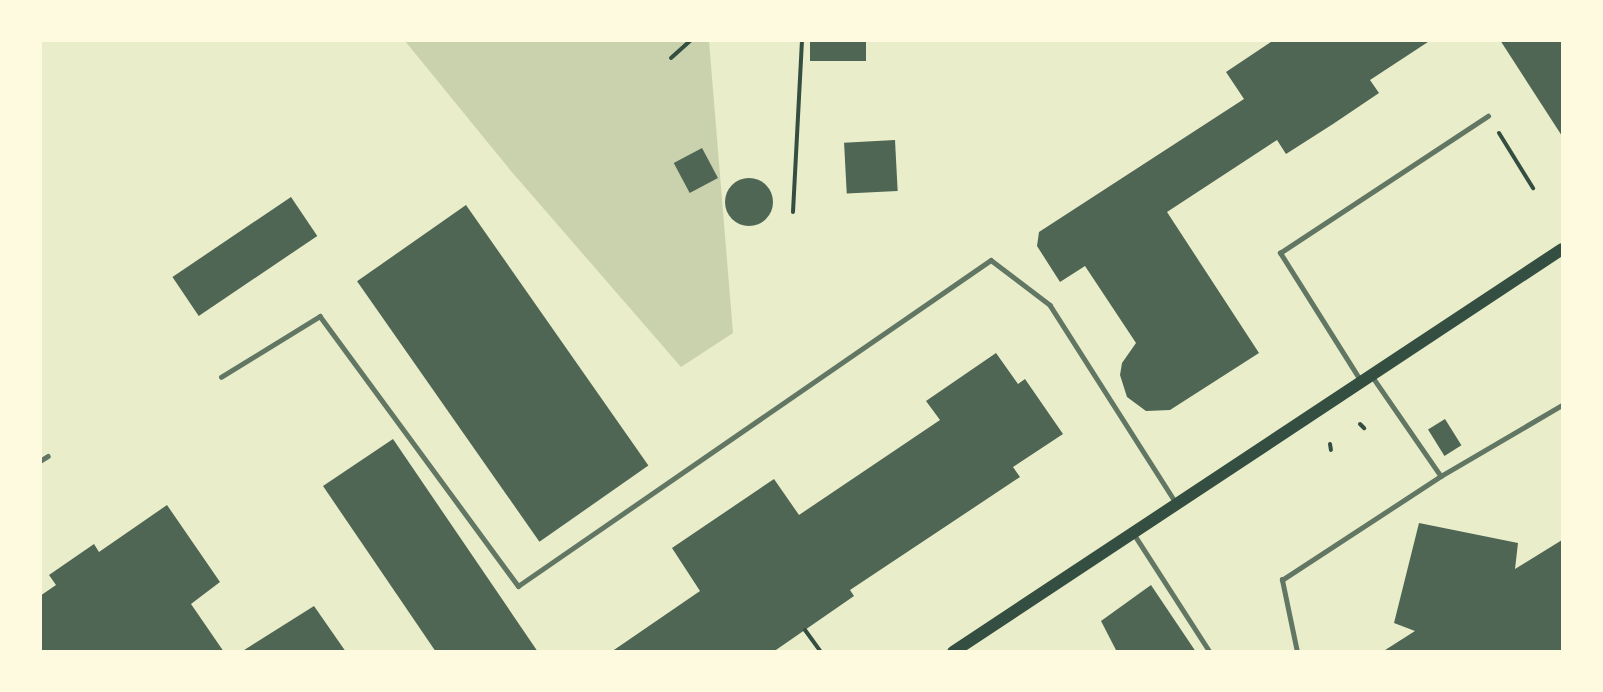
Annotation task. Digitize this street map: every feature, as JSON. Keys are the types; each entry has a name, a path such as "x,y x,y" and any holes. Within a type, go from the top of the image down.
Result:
{"main road":[{"path":"953,651 1563,249"}],"lane":[{"path":"1441,477 1367,379 1280,253 1488,116"},
{"path":"221,377 320,316 518,586 991,260 1050,305 1176,503"},
{"path":"1297,651 1282,580 1441,477 1563,405"},
{"path":"40,461 48,456"},
{"path":"1132,531 1210,651"}],"path":[{"path":"671,58 691,40"},
{"path":"793,212 802,40"},
{"path":"1488,116 1533,188"},
{"path":"1360,423 1364,428"},
{"path":"1330,444 1331,450"},
{"path":"805,630 821,651"}],"green space":[{"path":"405,41 709,41 733,333 681,367 511,171"}],"building":[{"path":"810,40 866,40 866,61 810,61"},
{"path":"1274,40 1431,40 1370,80 1379,93 1333,124 1286,154 1277,140 1167,212 1259,353 1170,410 1146,411 1127,397 1120,375 1122,363 1136,343 1085,266 1060,282 1037,246 1039,232 1244,99 1226,72"},
{"path":"1500,40 1562,40 1562,136"},
{"path":"895,140 898,191 847,194 844,143"},
{"path":"702,148 718,178 690,193 674,163"},
{"path":"744,178 754,178 766,185 773,197 773,207 766,219 754,226 744,226 729,215 725,207 725,197 736,182"},
{"path":"291,197 317,236 199,316 172,277"},
{"path":"466,205 648,465 539,542 357,281"},
{"path":"996,353 1018,384 1025,379 1063,434 1013,467 1020,477 850,590 854,596 773,652 611,652 700,591 672,548 774,479 799,515 940,420 926,401"},
{"path":"1445,419 1461,445 1444,456 1428,430"},
{"path":"393,439 538,652 436,652 323,486"},
{"path":"167,505 220,582 191,604 224,652 40,652 40,596 56,585 49,575 94,544 99,552"},
{"path":"1419,523 1518,543 1515,569 1562,540 1562,652 1382,652 1415,631 1394,623"},
{"path":"1151,585 1196,652 1117,652 1101,621"},
{"path":"314,606 346,652 241,652"}]}
